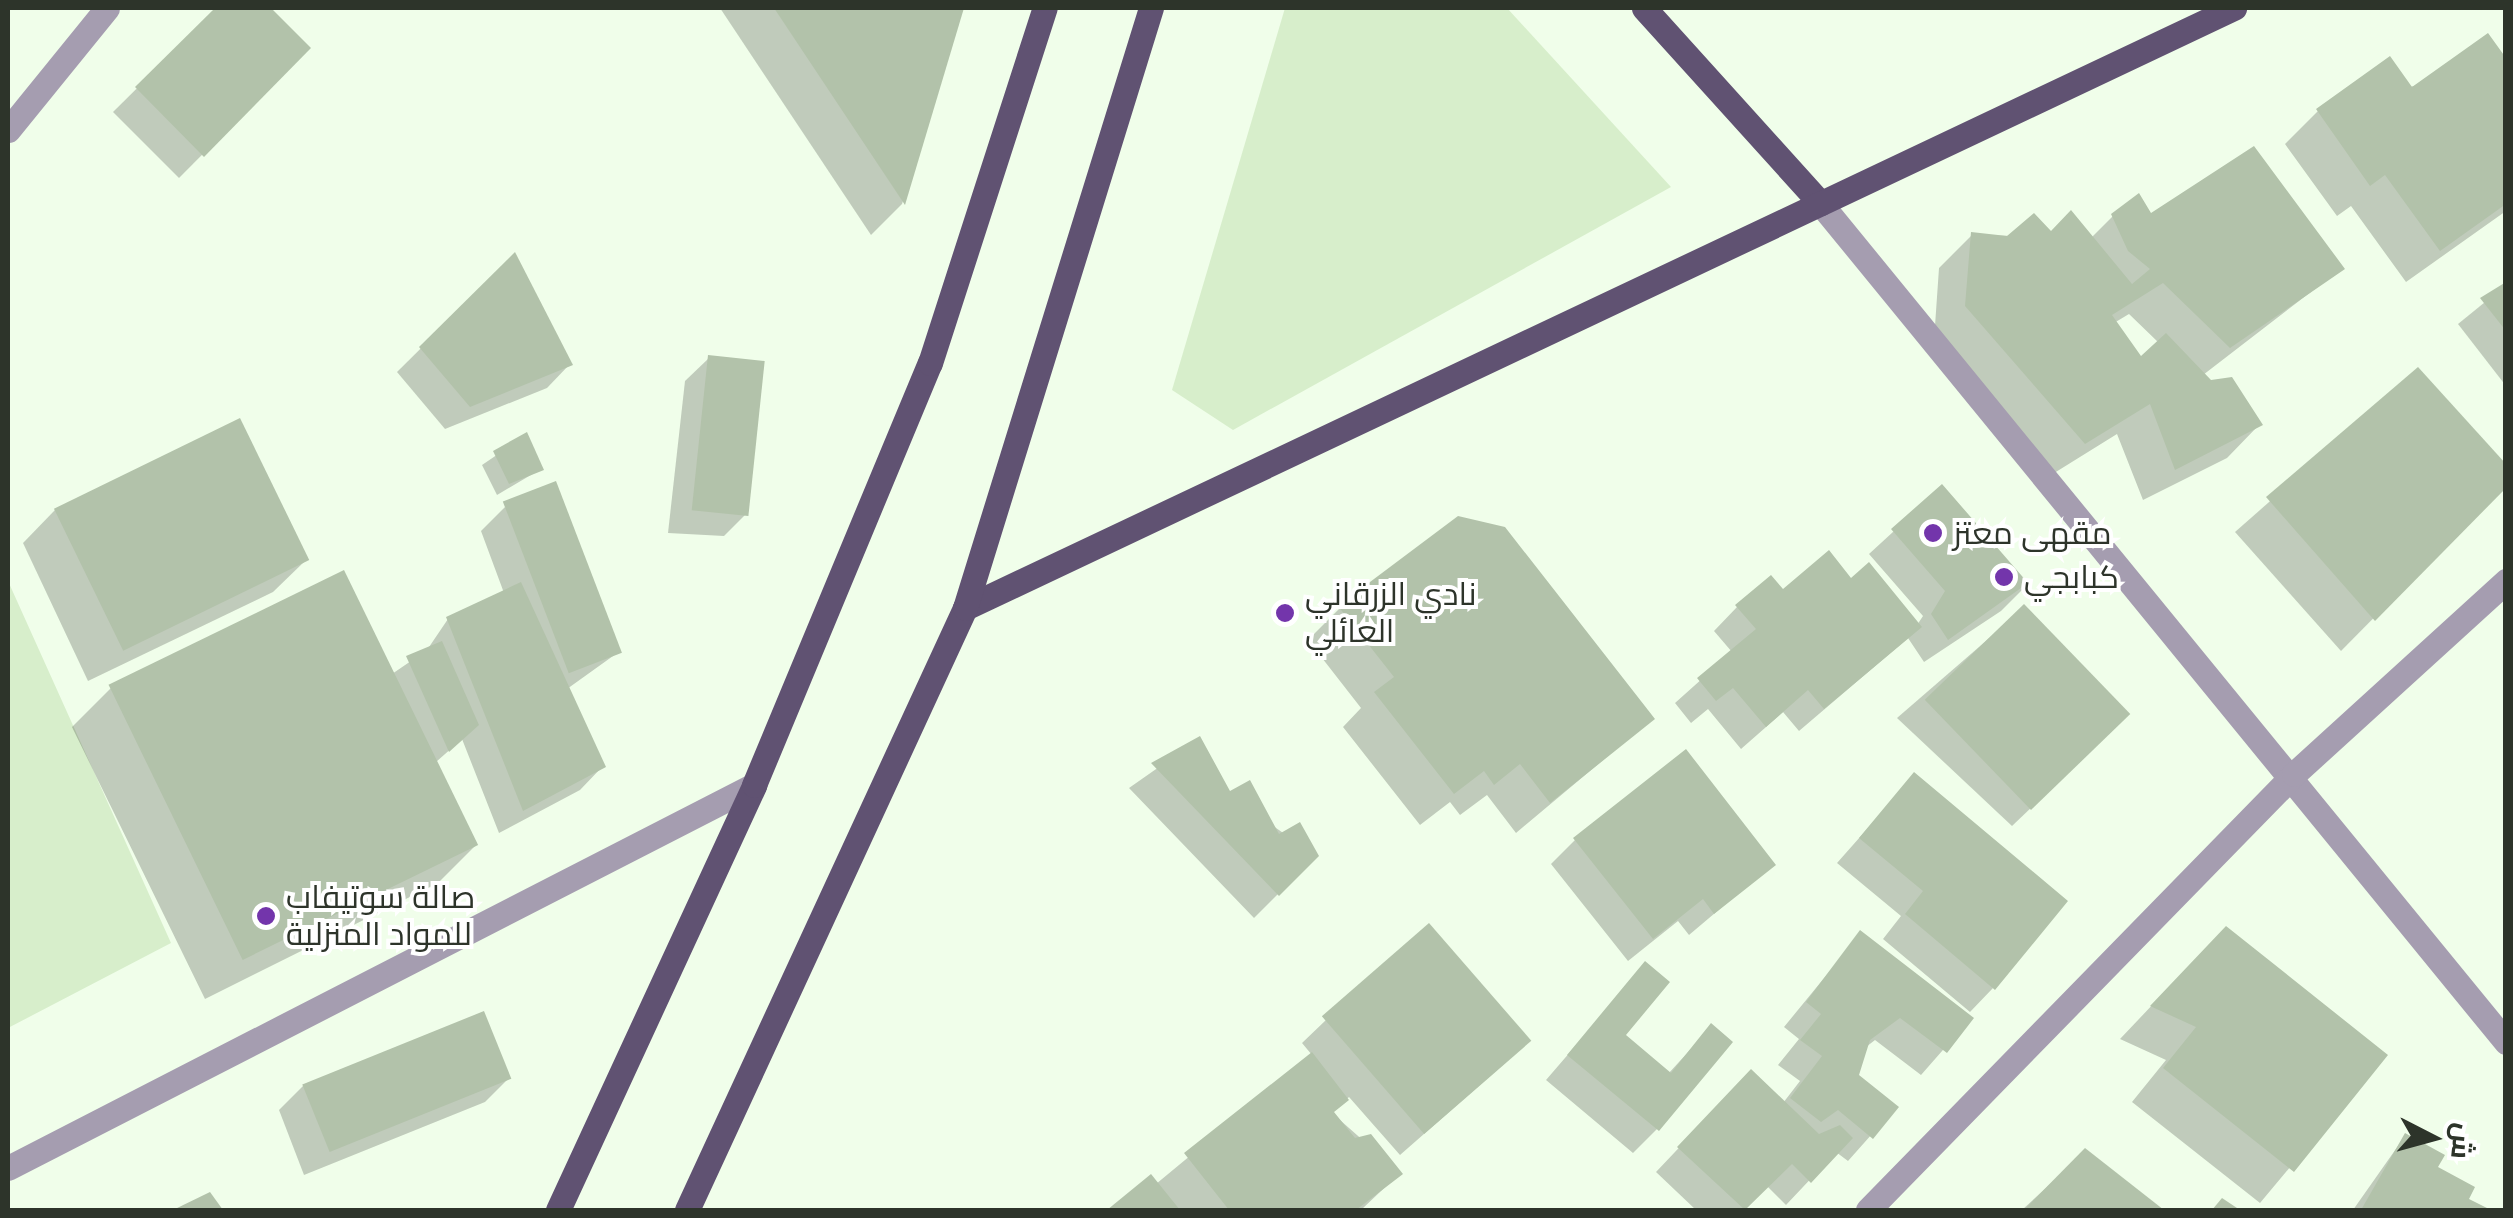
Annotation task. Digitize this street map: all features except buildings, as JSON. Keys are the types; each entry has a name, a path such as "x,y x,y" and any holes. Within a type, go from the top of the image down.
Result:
{"main road":[{"path":"558,1210 754,784 930,363 1045,8"},
{"path":"688,1210 965,608 1151,8"},
{"path":"1644,8 1820,203"},
{"path":"965,608 2218,11"}],"street":[{"path":"8,130 107,8"},
{"path":"1820,203 2294,774 2506,1042"},
{"path":"1868,1210 2294,774 2506,582"},
{"path":"8,1168 754,784"}],"green space":[{"path":"1285,8 1507,8 1671,187 1233,430 1172,390"},
{"path":"8,581 171,943 8,1028"}],"place":[{"name":"مقهى معتز","path":"1933,533"},
{"name":"كبابجي","path":"2004,577"},
{"name":"نادي الزرقاني العائلي","path":"1285,613"},
{"name":"صالة سوتيفاب للمواد المنزلية","path":"266,916"}]}
